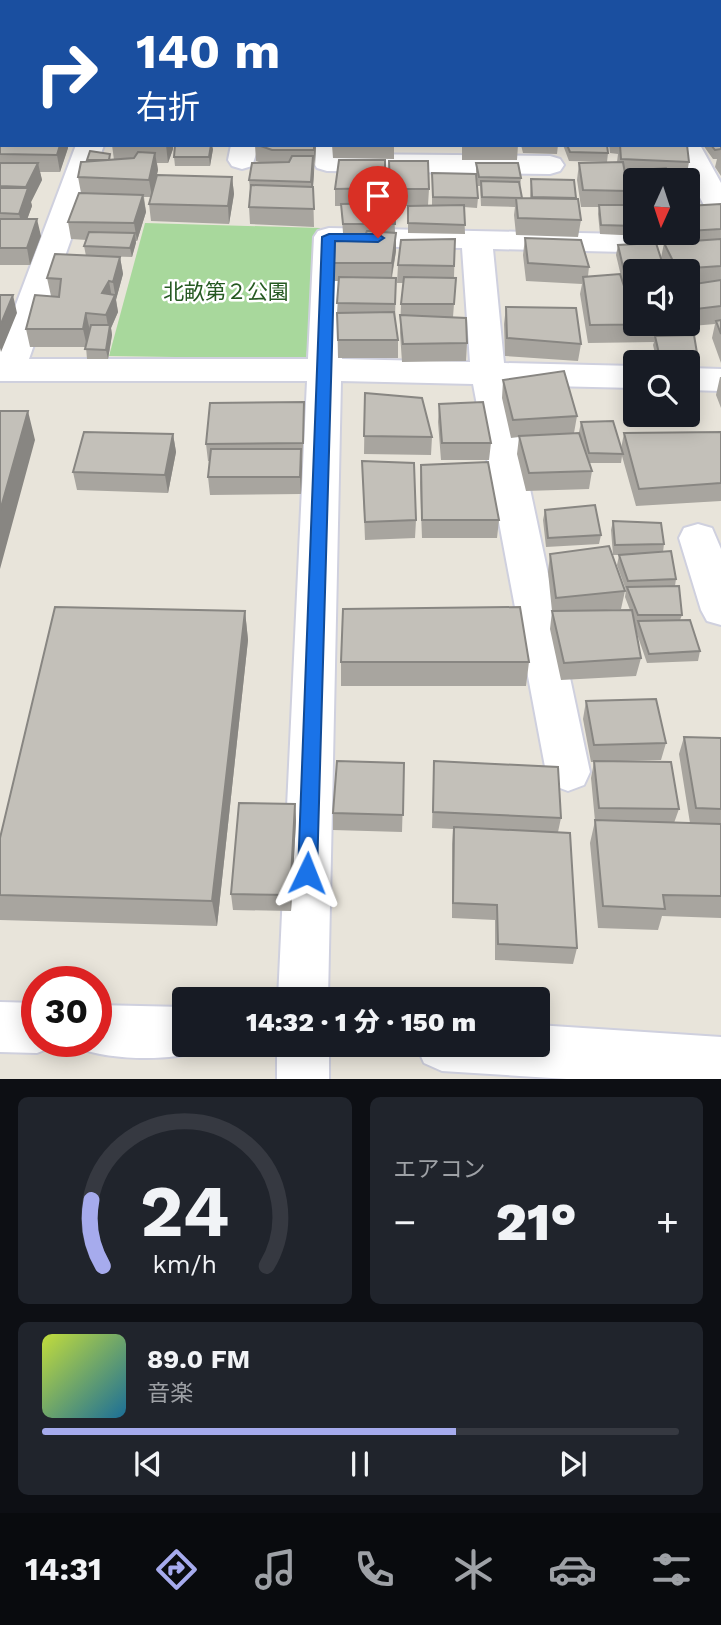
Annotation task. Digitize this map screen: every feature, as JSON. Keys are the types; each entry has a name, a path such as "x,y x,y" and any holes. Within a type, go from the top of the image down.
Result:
{"street":[{"path":"89,147 4,371 326,370 623,377"},
{"path":"327,147 327,162 550,165"},
{"path":"687,147 721,209"},
{"path":"303,987 329,237 623,243"},
{"path":"477,239 488,373 568,772"},
{"path":"700,379 721,380"},
{"path":"698,538 721,610"},
{"path":"0,1027 21,1028"},
{"path":"112,1030 172,1032"},
{"path":"550,1052 721,1063"},
{"path":"303,1057 303,1079"}],"green space":[{"name":"北畝第２公園","path":"145,223 320,228 306,359 109,356"}],"building":[{"path":"0,147 59,147 57,155 0,154"},
{"path":"175,147 211,147 209,157 174,157"},
{"path":"264,147 314,147 314,150 272,150"},
{"path":"568,147 607,147 608,153 570,152"},
{"path":"620,147 687,147 689,162 621,159"},
{"path":"90,151 110,154 109,160 87,160"},
{"path":"138,152 155,153 149,180 78,177 81,162 134,158"},
{"path":"292,156 313,156 311,182 249,180 252,163 289,162"},
{"path":"339,160 385,160 385,188 335,189"},
{"path":"389,161 428,161 429,189 390,189"},
{"path":"623,162 623,191 583,190 579,163"},
{"path":"0,163 38,163 26,187 0,186"},
{"path":"476,163 518,163 521,178 479,177"},
{"path":"432,173 476,174 478,198 433,197"},
{"path":"157,175 232,177 228,206 149,204"},
{"path":"531,179 574,180 576,198 532,197"},
{"path":"481,181 519,182 522,198 482,197"},
{"path":"251,185 313,187 314,209 249,207"},
{"path":"0,188 28,188 19,214 0,213"},
{"path":"79,193 143,195 134,223 68,222"},
{"path":"516,198 578,199 581,220 518,218"},
{"path":"394,203 395,224 343,224 341,204"},
{"path":"721,204 721,229 700,230 700,205"},
{"path":"464,205 465,225 408,223 408,206"},
{"path":"599,205 623,205 623,226 601,225"},
{"path":"0,219 37,219 27,248 0,248"},
{"path":"367,231 396,233 392,263 334,263 335,241 363,240"},
{"path":"89,232 135,233 130,248 84,246"},
{"path":"525,238 581,240 589,267 528,263"},
{"path":"455,239 454,266 398,265 401,240"},
{"path":"721,239 721,266 700,267 700,259 672,259 665,245 700,245 700,240"},
{"path":"618,245 657,245 661,259 623,259 623,267"},
{"path":"55,254 120,257 113,282 109,281 102,293 115,295 106,315 86,313 83,329 26,329 35,295 59,297 61,279 47,278"},
{"path":"620,274 623,283 623,325 590,325 583,277"},
{"path":"339,277 396,278 395,304 337,303"},
{"path":"404,277 456,278 454,304 401,304"},
{"path":"721,280 721,306 700,309 700,283"},
{"path":"0,295 13,295 0,326"},
{"path":"506,307 576,308 581,344 507,338"},
{"path":"394,312 398,340 338,340 337,313"},
{"path":"400,315 466,318 467,343 403,344"},
{"path":"721,320 721,334 716,321"},
{"path":"91,325 110,325 106,350 85,349"},
{"path":"655,336 694,336 696,350 658,350"},
{"path":"564,371 577,416 513,420 503,380"},
{"path":"365,393 422,398 432,437 364,436"},
{"path":"304,402 303,443 206,444 210,403"},
{"path":"483,402 491,443 442,443 439,404"},
{"path":"0,411 28,411 0,511"},
{"path":"613,421 623,454 589,453 581,422"},
{"path":"84,432 173,434 165,475 73,472"},
{"path":"721,432 721,483 639,489 624,433"},
{"path":"579,433 592,471 529,473 519,436"},
{"path":"211,449 301,449 300,477 208,477"},
{"path":"362,461 414,463 416,520 365,522"},
{"path":"488,462 499,520 422,520 421,465"},
{"path":"595,505 601,535 548,538 545,510"},
{"path":"613,521 661,523 664,544 615,545"},
{"path":"609,546 625,591 556,598 550,554"},
{"path":"671,551 676,579 628,581 619,555"},
{"path":"679,586 682,615 638,615 627,587"},
{"path":"55,607 245,611 212,901 0,895 0,838"},
{"path":"520,607 529,662 341,662 343,609"},
{"path":"632,610 641,658 564,663 552,611"},
{"path":"690,620 700,651 649,654 638,621"},
{"path":"656,699 666,743 594,745 586,701"},
{"path":"684,737 721,738 721,809 696,808"},
{"path":"337,761 404,763 403,815 333,813"},
{"path":"434,761 558,767 561,818 433,812"},
{"path":"594,761 671,762 679,809 599,808"},
{"path":"239,803 295,804 290,895 231,894"},
{"path":"595,820 721,824 721,896 663,895 665,909 603,906"},
{"path":"454,827 570,833 577,948 498,944 497,905 453,903"}],"route":[{"path":"307,873 329,237 378,238"}]}
